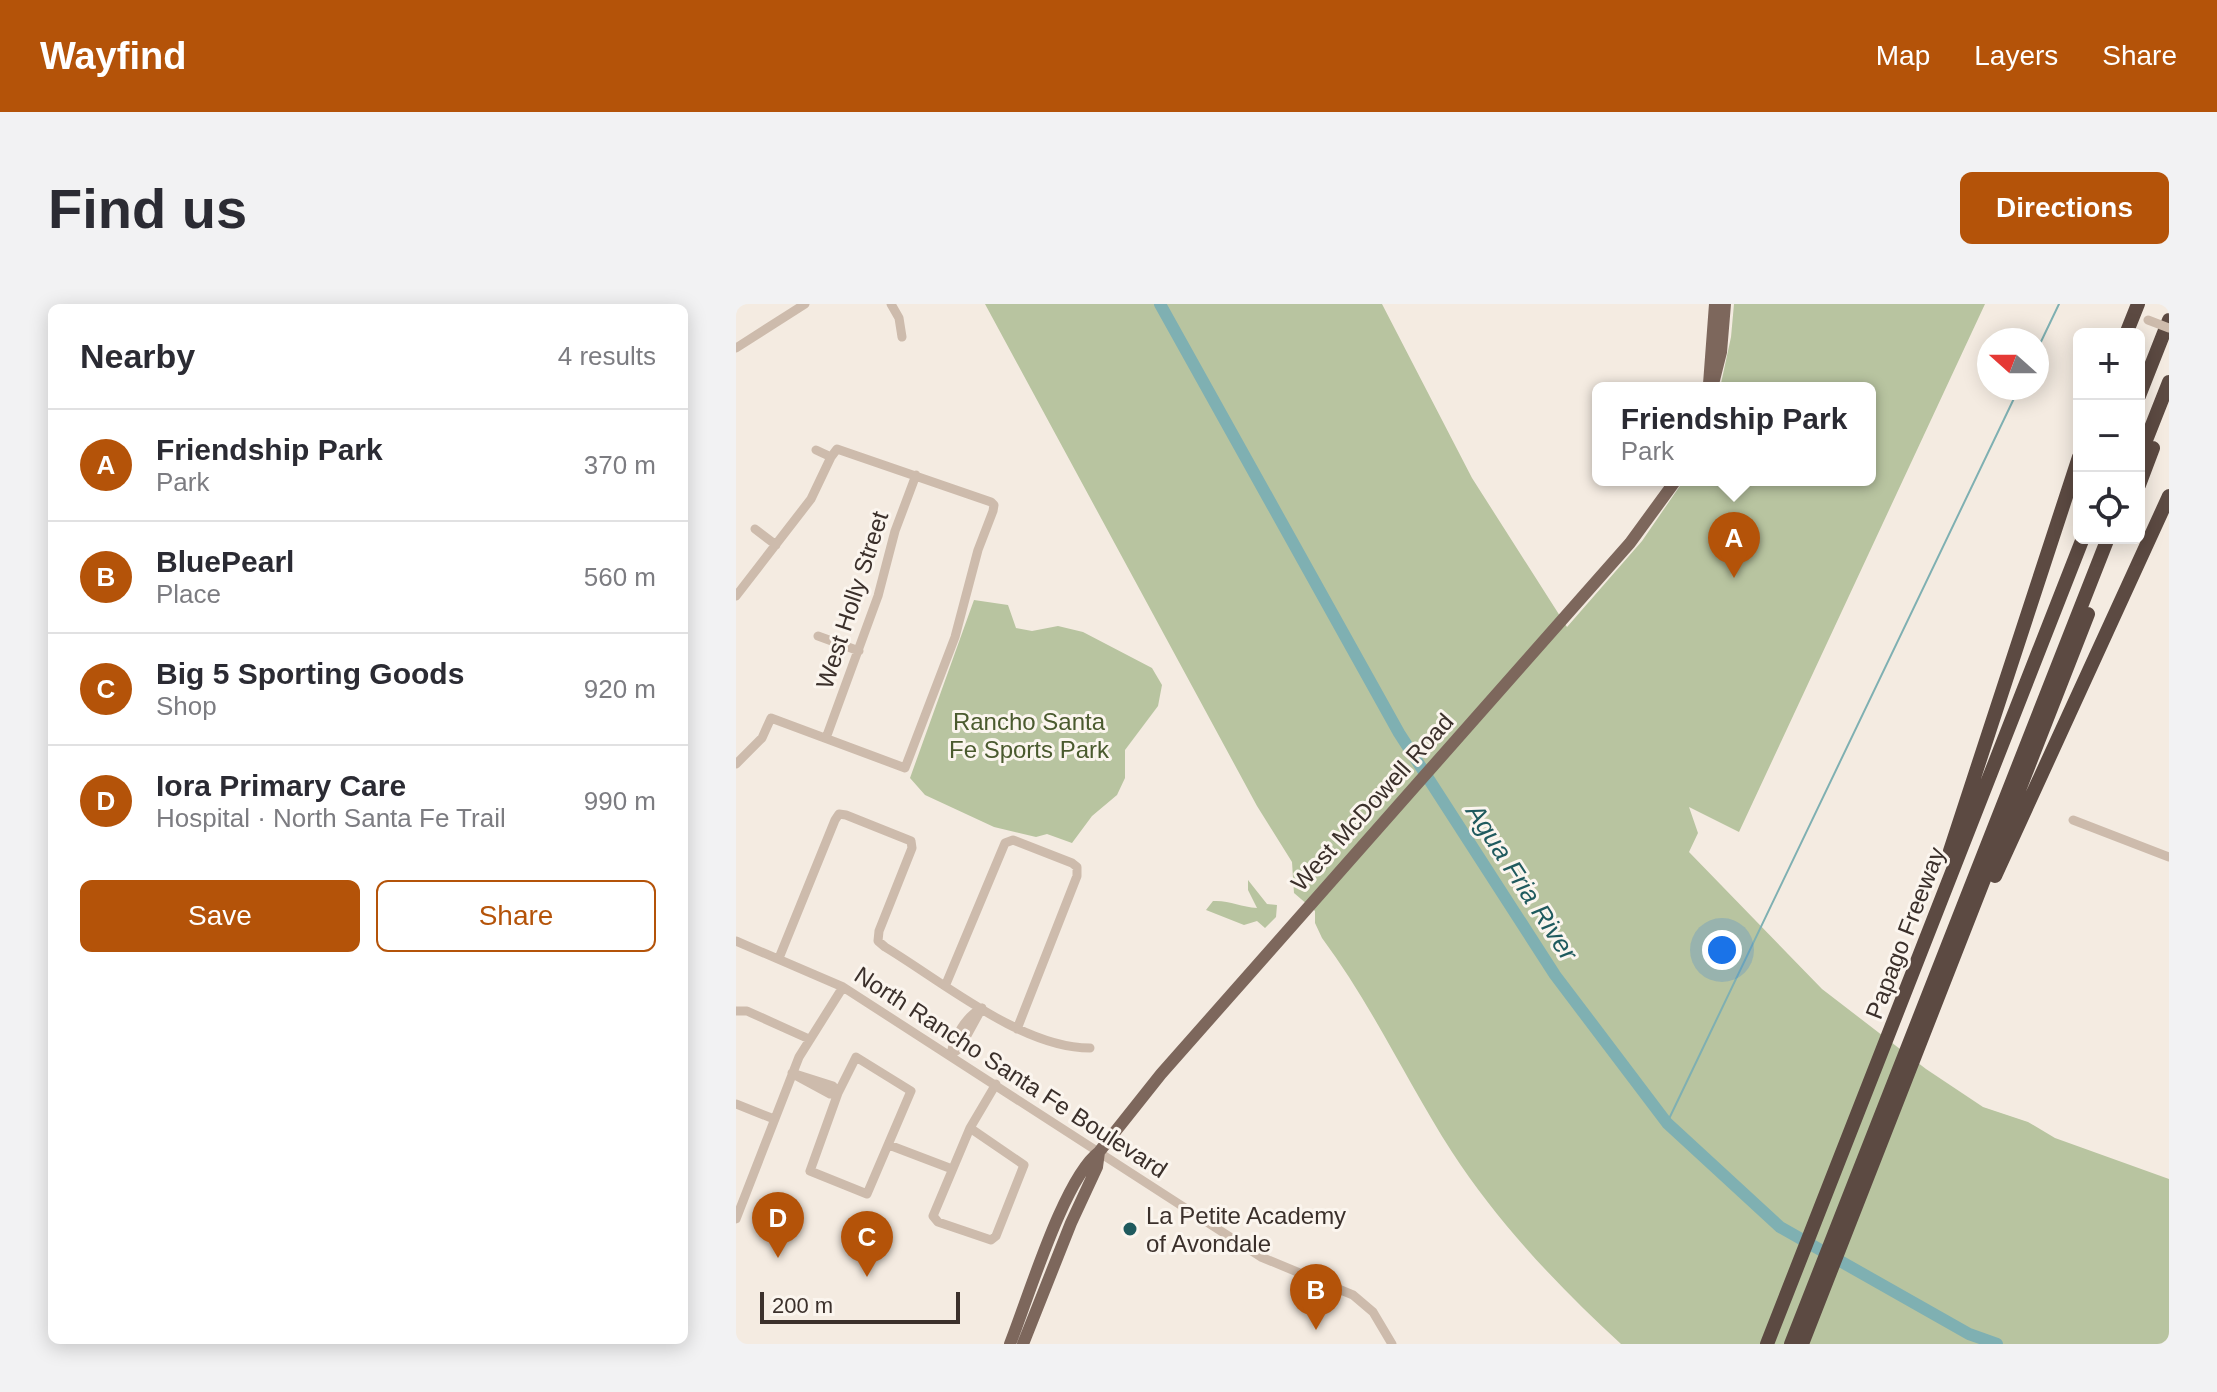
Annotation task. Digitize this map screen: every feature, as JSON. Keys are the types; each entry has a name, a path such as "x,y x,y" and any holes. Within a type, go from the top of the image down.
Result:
{"highway":[{"path":"2145,381 2169,320"},
{"path":"2145,443 2169,382"},
{"path":"2144,472 2169,408"},
{"path":"1933,921 1937,887 1983,759 2074,472"},
{"path":"1967,924 1987,895 2169,496"},
{"name":"Papago Freeway","path":"1767,1344 2081,544"},
{"path":"1802,1344 2106,544"},
{"path":"1791,1344 1921,1027 1967,924 2116,544"}],"main road":[{"path":"1710,382 1715,304"},
{"path":"1712,382 1721,352 1725,304"},
{"name":"West McDowell Road","path":"1010,1344 1086,1161 1099,1152 1129,1111 1563,619 1645,524 1672,486"},
{"name":"West McDowell Road","path":"1023,1344 1075,1212 1097,1167 1099,1152"}],"street":[{"path":"736,348 805,304"},
{"path":"891,304 899,318 902,337"},
{"path":"2140,313 2169,328"},
{"path":"736,596 811,499 837,449 994,505 955,637 905,768 771,718 762,738 736,764"},
{"path":"816,450 831,457"},
{"name":"West Holly Street","path":"826,738 859,651 916,475"},
{"path":"755,529 776,545"},
{"path":"818,636 859,651"},
{"path":"779,958 839,814 911,841 912,848 878,941 1017,1029 1068,1048 1090,1048"},
{"path":"2073,820 2169,857"},
{"path":"946,984 1005,843 1013,840 1077,867 1077,876 1017,1029"},
{"name":"North Rancho Santa Fe Boulevard","path":"736,941 843,987 1261,1257 1353,1295 1380,1321 1392,1344"},
{"path":"736,1219 792,1073 809,1039 843,987"},
{"path":"951,1055 954,1041 973,1012 982,1008"},
{"path":"736,1011 760,1016 809,1039"},
{"path":"856,1057 911,1091 867,1194 810,1171 838,1093 856,1057"},
{"path":"792,1073 806,1084 838,1093"},
{"path":"970,1128 1024,1165 996,1236 991,1240 938,1222 933,1216 970,1128 996,1084"},
{"path":"736,1104 774,1119"},
{"path":"889,1145 952,1169"}],"green space":[{"path":"985,304 1382,304 1472,478 1567,627 1642,541 1680,486 1876,486 1876,382 1721,382 1734,304 1985,304 1739,832 1689,807 1698,833 1689,852 1822,989 1926,1069 1983,1107 2028,1122 2055,1138 2169,1179 2169,1344 1621,1344 1552,1277 1470,1179 1357,990 1322,938 1315,923 1315,911 1294,893 1292,862 1257,806"},
{"name":"Rancho Santa Fe Sports Park","path":"974,600 1008,605 1016,628 1032,631 1058,626 1083,632 1152,668 1162,685 1158,706 1125,750 1125,778 1117,795 1092,816 1072,843 1047,834 1036,837 994,827 925,795 910,778"},
{"path":"1248,880 1267,904 1277,905 1276,917 1265,928 1257,921 1244,925 1206,910 1213,901 1257,908 1248,890"}],"waterway":[{"name":"Agua Fria River","path":"1160,304 1399,733 1555,975 1667,1123 1780,1227 1969,1334 1997,1344"},
{"path":"2048,328 2059,304"},
{"path":"1667,1123 2013,400"}],"place":[{"name":"Friendship Park","path":"1734,578"},
{"name":"La Petite Academy of Avondale","path":"1130,1229"},
{"name":"Iora Primary Care","path":"778,1258"},
{"name":"Big 5 Sporting Goods","path":"867,1277"},
{"name":"BluePearl","path":"1316,1330"}]}
